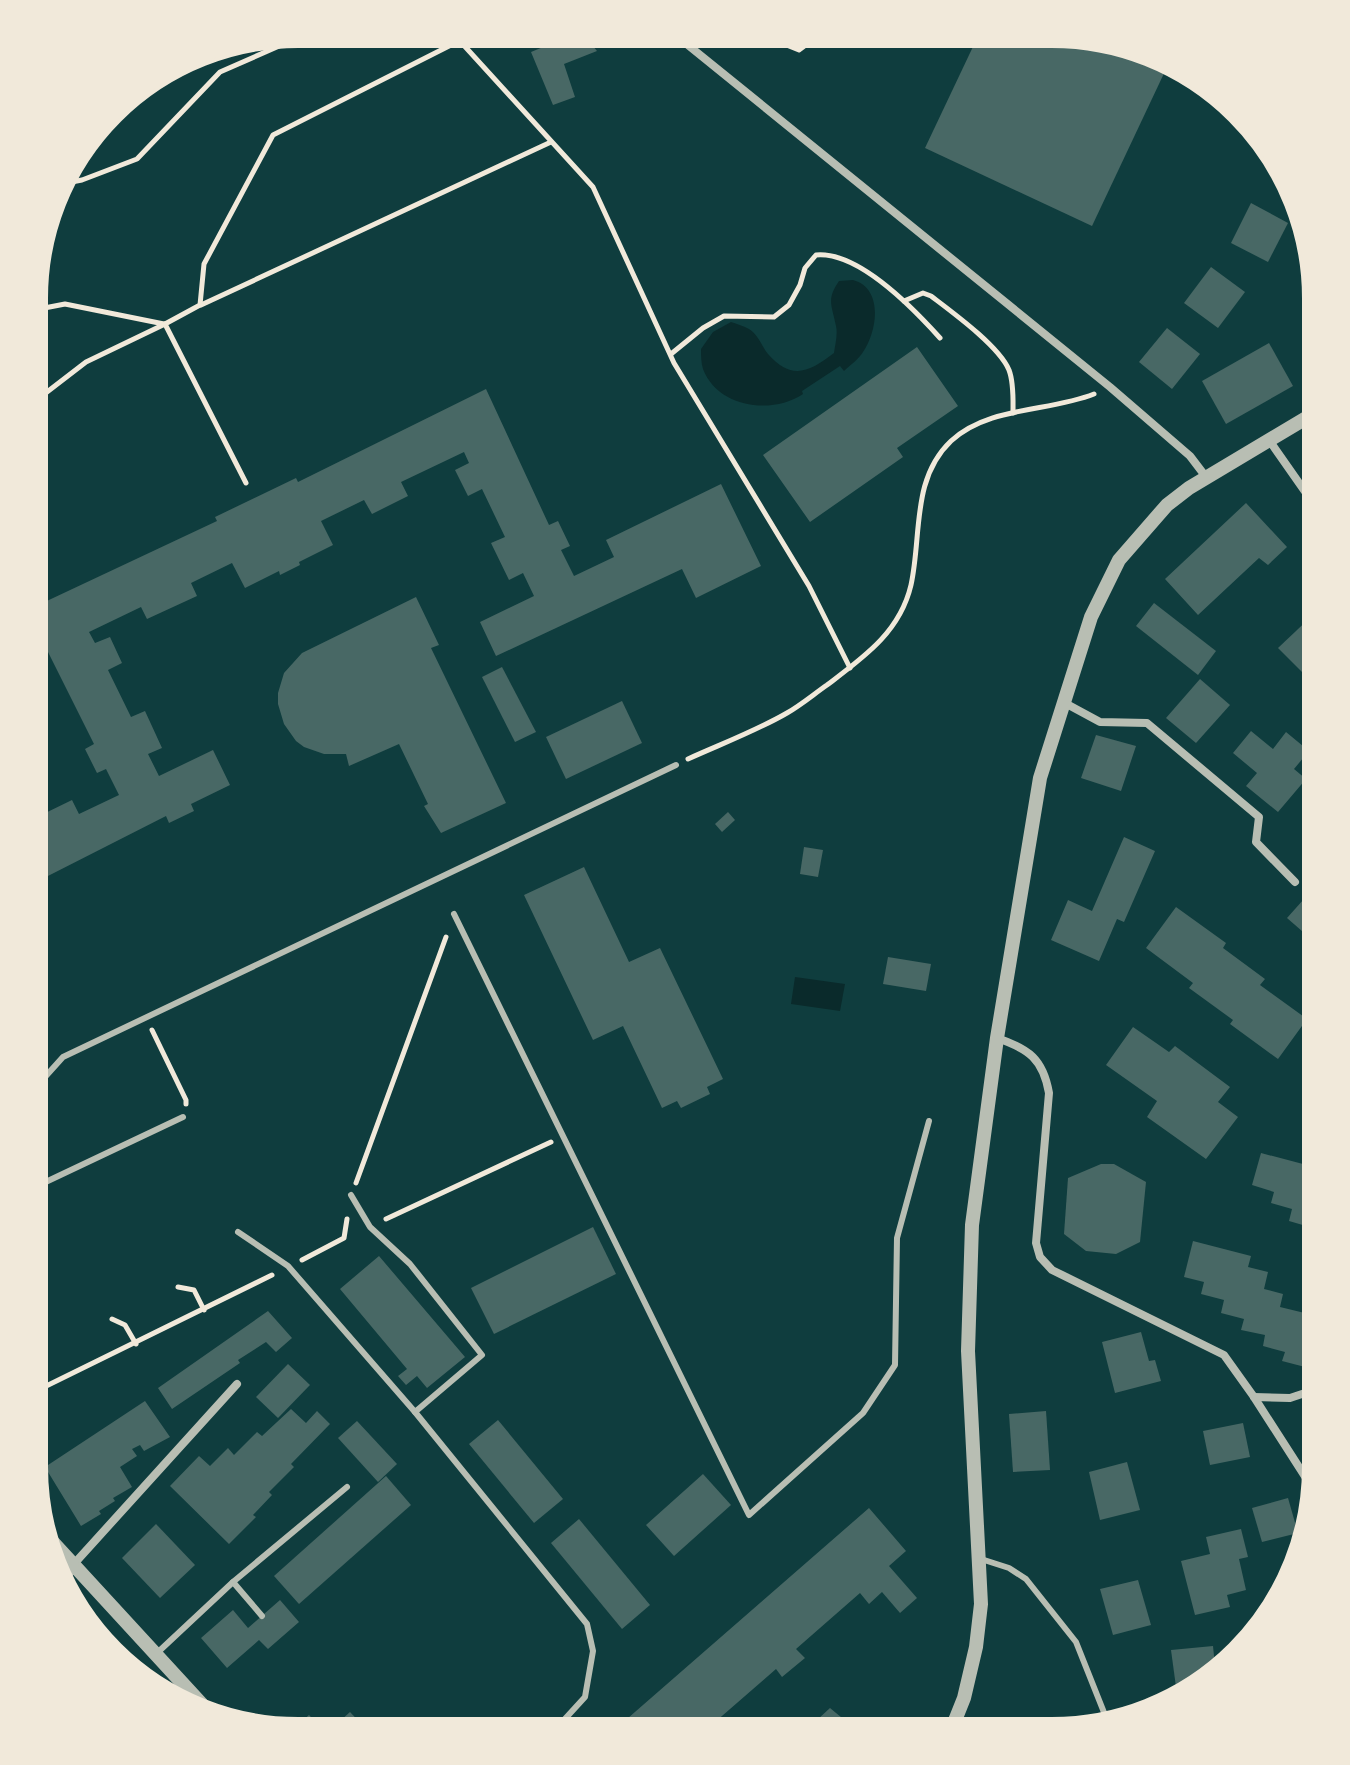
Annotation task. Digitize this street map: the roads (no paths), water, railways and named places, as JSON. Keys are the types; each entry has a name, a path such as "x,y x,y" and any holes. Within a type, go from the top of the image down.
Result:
{"street":[{"path":"689,46 1110,387 1190,456 1206,477"},
{"path":"956,1719 976,1647 981,1604 968,1351 972,1225 997,1038 1040,778 1091,617 1119,560 1167,505 1206,477 1304,419"},
{"path":"1269,440 1304,490"},
{"path":"1063,701 1100,722 1147,723 1259,817 1256,842 1295,882"},
{"path":"997,1038 1020,1046 1038,1062 1046,1076 1049,1093 1036,1243 1040,1257 1052,1270 1224,1355 1303,1473"},
{"path":"68,1570 237,1384"},
{"path":"1254,1397 1290,1398 1303,1394"},
{"path":"61,1553 195,1697"}],"lane":[{"path":"46,1073 63,1057 676,765"},
{"path":"454,914 749,1515 863,1413 895,1365 897,1238 929,1121"},
{"path":"46,1182 183,1117"},
{"path":"351,1195 370,1227 410,1264 482,1355 415,1412"},
{"path":"238,1232 288,1266 415,1412 587,1624 593,1651 585,1697 565,1719"},
{"path":"156,1654 233,1582 347,1487"},
{"path":"981,1559 1009,1568 1026,1579 1076,1642 1104,1713"},
{"path":"233,1582 262,1616"}],"water":[{"path":"853,280 863,284 873,300 874,322 863,352 844,371 840,366 790,401 762,406 733,400 710,382 702,367 701,349 713,332 731,322 752,331 768,354 785,368 801,371 825,360 834,353 836,340 832,293 839,281"},
{"path":"795,977 845,984 840,1011 791,1004"}]}
